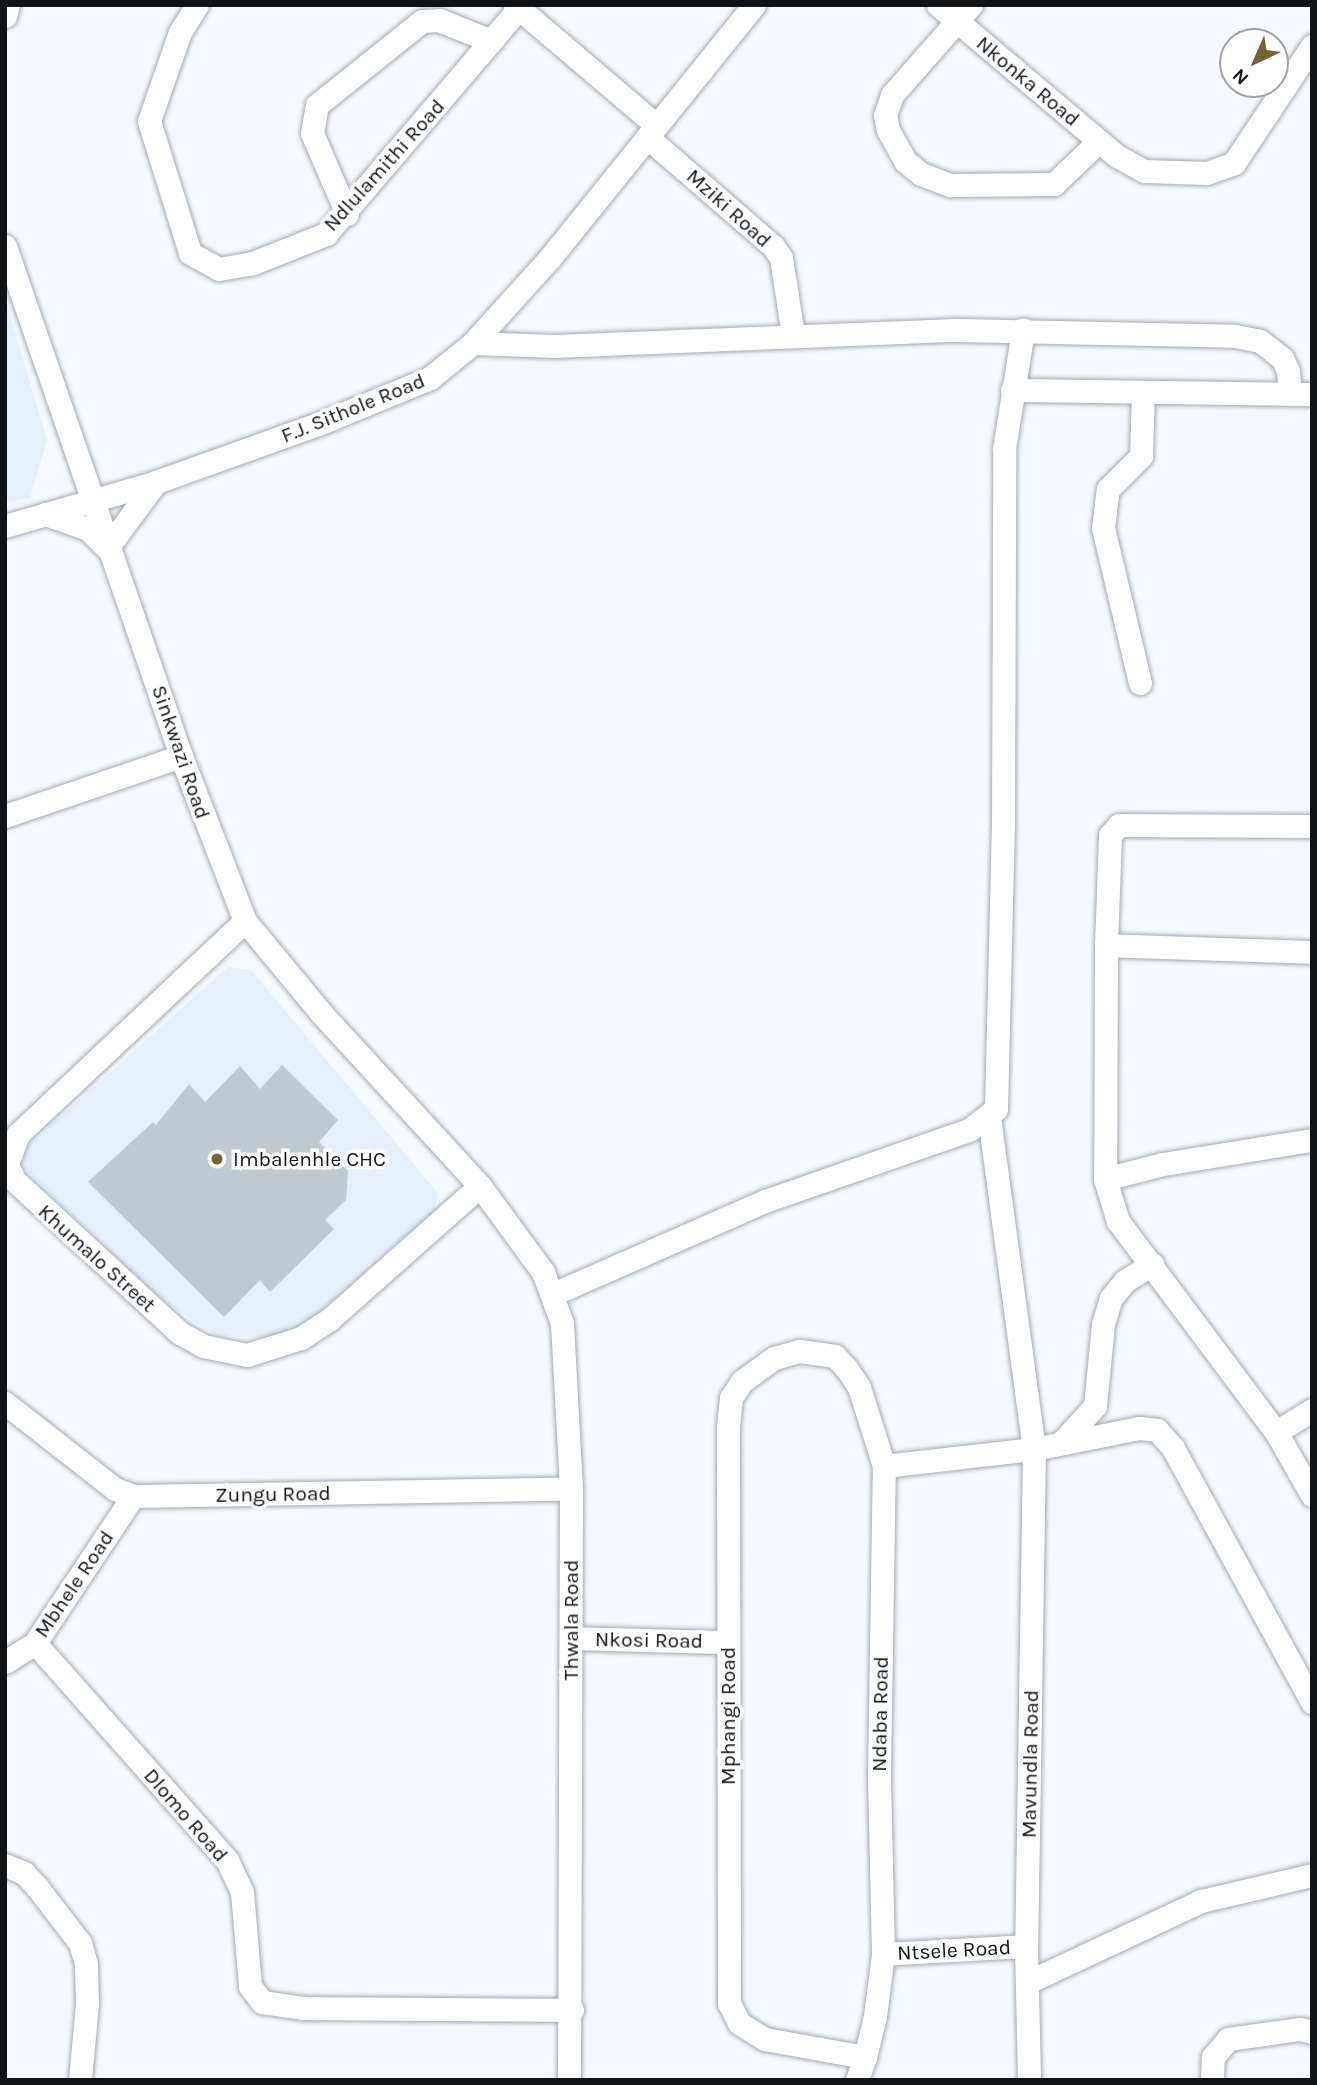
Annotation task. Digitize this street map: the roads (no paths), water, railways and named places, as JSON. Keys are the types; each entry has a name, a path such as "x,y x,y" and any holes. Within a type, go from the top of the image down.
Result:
{"street":[{"path":"5,16 8,5"},
{"name":"Ndlulamithi Road","path":"197,5 180,32 149,121 190,253 204,264 219,269 253,263 326,234 346,214 517,7"},
{"name":"F.J. Sithole Road","path":"5,526 156,482 410,389 473,342 549,258 754,5"},
{"name":"Nkonka Road","path":"938,5 964,13 1099,141 1144,171 1207,173 1234,163 1312,46"},
{"name":"Mziki Road","path":"517,7 773,246 781,258 793,335"},
{"name":"Nkonka Road","path":"964,13 892,95 885,115 888,130 905,161 921,174 950,186 1054,184 1099,141"},
{"path":"346,214 312,133 317,105 422,21 439,20 491,41"},
{"name":"Sinkwazi Road","path":"5,246 113,550 181,756 244,922 321,1013 480,1186"},
{"path":"553,1294 765,1200 969,1129 989,1118 999,1099 1004,449 1023,330"},
{"path":"473,342 554,345 793,335 1023,330 1235,336 1259,341 1282,358 1301,394 1012,390"},
{"path":"1140,683 1103,528 1108,489 1141,456 1143,392"},
{"path":"45,514 88,529 113,550 156,482"},
{"path":"7,812 181,756"},
{"path":"1312,826 1119,825 1110,835 1106,945 1105,1178 1118,1221 1276,1432 1312,1494"},
{"name":"Khumalo Street","path":"244,922 18,1134 7,1164 15,1180 180,1333 203,1346 247,1354 301,1338 330,1319 480,1186"},
{"path":"1106,945 1312,952"},
{"name":"Mavundla Road","path":"989,1118 1034,1449 1026,1946 1029,2080"},
{"path":"1105,1178 1163,1164 1312,1140"},
{"name":"Thwala Road","path":"480,1186 543,1272 553,1294 566,1359 571,1488 572,2010 569,2080"},
{"path":"1062,1442 1095,1406 1103,1324 1111,1298 1125,1282 1152,1264"},
{"name":"Mphangi Road","path":"835,1356 799,1351 774,1358 742,1381 731,1398 728,1642 729,2003 739,2023 765,2039 865,2057"},
{"name":"Ndaba Road","path":"835,1356 859,1387 884,1466 879,1775 883,1954 865,2057 857,2080"},
{"name":"Zungu Road","path":"6,1406 115,1489 134,1496 571,1488"},
{"path":"1276,1432 1312,1410"},
{"path":"884,1466 1034,1449 1139,1428 1165,1436 1312,1702"},
{"name":"Mbhele Road","path":"5,1662 35,1643 134,1496"},
{"name":"Nkosi Road","path":"571,1638 728,1642"},
{"name":"Dlomo Road","path":"35,1643 226,1860 242,1892 250,1986 262,2002 303,2008 572,2010"},
{"path":"5,1865 24,1873 37,1886 80,1943 86,1964 88,2004 80,2080"},
{"path":"1028,1982 1201,1901 1312,1875"},
{"name":"Ntsele Road","path":"883,1954 1026,1946"},
{"path":"1212,2080 1213,2057 1228,2039 1300,2029 1312,2032"}],"place":[{"name":"Imbalenhle CHC","path":"217,1159"}]}
